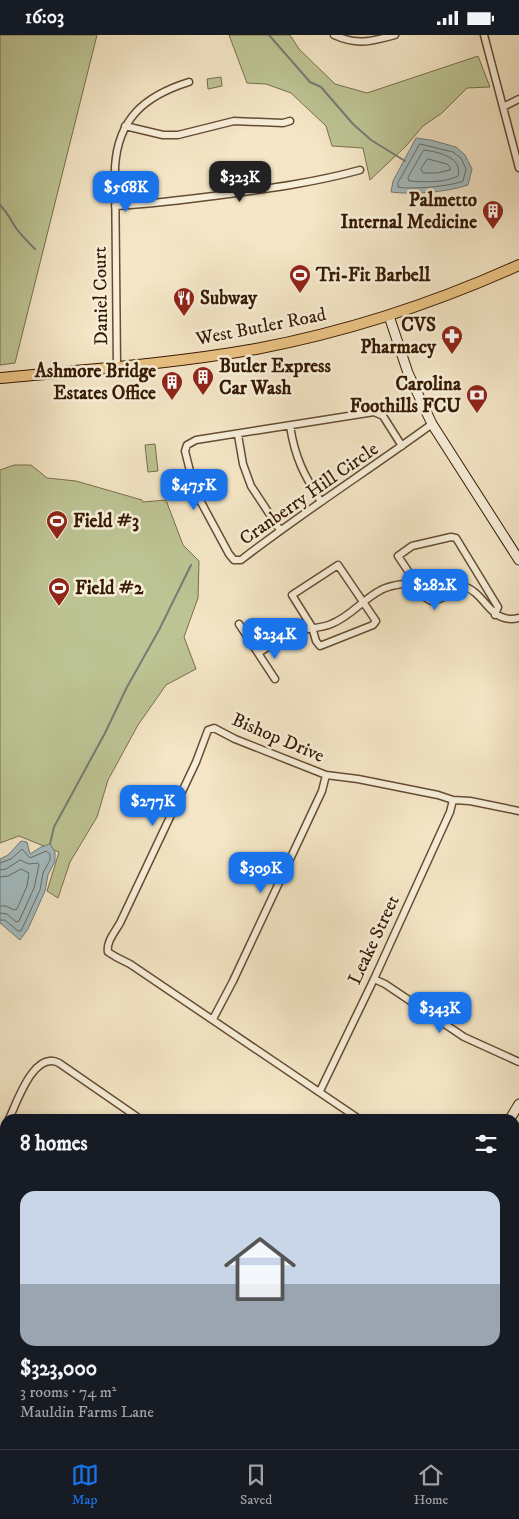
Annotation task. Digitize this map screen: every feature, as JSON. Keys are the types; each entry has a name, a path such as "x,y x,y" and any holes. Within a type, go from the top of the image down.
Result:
{"main road":[{"name":"West Butler Road","path":"0,378 193,359 258,349 322,335 389,316 519,265"},
{"path":"389,316 408,373 432,424 519,560"}],"street":[{"path":"334,35 346,40 362,42 380,40 394,35"},
{"path":"484,35 519,168"},
{"name":"Daniel Court","path":"117,367 115,156 119,139 125,126 134,114 152,98 171,88 189,83"},
{"path":"503,107 519,99"},
{"path":"125,126 163,135 178,135 234,121 283,123 290,121"},
{"path":"115,206 149,204 286,186 324,180 360,170"},
{"name":"Cranberry Hill Circle","path":"402,446 383,416 374,412 238,435 196,440 187,445 185,451 195,491 229,554 234,560 241,560 280,530 402,446 432,424"},
{"path":"290,426 293,445 301,467 321,502"},
{"path":"238,435 242,465 251,486 280,530"},
{"path":"460,585 455,591 437,600 430,601 426,598 398,556 412,546 451,537 456,539 498,607 496,615"},
{"path":"338,565 376,621 373,625 320,646 316,641 312,627 292,595 338,565"},
{"path":"258,653 286,636 312,627 330,625 346,616 381,589 405,584 447,583 460,585 471,589 496,615 509,619 519,617"},
{"path":"239,624 275,679"},
{"name":"Bishop Drive","path":"351,1114 213,1019 130,964 113,956 107,949 109,941 120,923 196,762 208,730 214,728 235,739 326,775 358,779 438,795 453,800 470,801 519,811"},
{"path":"213,1019 322,791 326,775"},
{"name":"Leake Street","path":"320,1091 374,979 450,812 453,800"},
{"path":"374,979 385,984 464,1037 519,1062"},
{"path":"11,1114 31,1073 42,1063 50,1060 58,1063 133,1114"}],"green space":[{"path":"0,35 97,35 15,363 0,365"},
{"path":"229,35 290,35 299,49 335,84 367,93 478,56 490,87 467,88 442,113 423,126 406,146 370,180 363,148 332,146 326,126 291,93 266,84 247,83"},
{"path":"221,77 222,86 208,89 207,79"},
{"path":"155,444 158,471 148,472 145,445"},
{"path":"14,465 31,465 47,478 76,481 142,500 143,502 166,500 183,545 199,561 198,598 184,637 196,669 166,685 138,725 108,780 97,817 70,862 58,898 47,891 59,852 19,836 0,843 0,470"}],"water":[{"path":"416,138 456,147 465,155 472,169 468,185 430,192 391,192 393,181"},
{"path":"21,841 27,842 30,854 50,844 55,852 55,861 48,875 45,891 28,929 20,940 0,923 0,859 8,855"}],"waterway":[{"path":"269,35 310,82 321,87 353,124 371,140 405,161"},
{"path":"0,205 18,231 35,249"},
{"path":"50,844 54,827 159,630 191,565"}],"place":[{"name":"Palmetto Internal Medicine","path":"493,230"},
{"name":"Tri-Fit Barbell","path":"300,294"},
{"name":"Subway","path":"184,317"},
{"name":"CVS Pharmacy","path":"452,355"},
{"name":"Butler Express Car Wash","path":"203,396"},
{"name":"Ashmore Bridge Estates Office","path":"172,401"},
{"name":"Carolina Foothills FCU","path":"477,414"},
{"name":"Field #3","path":"57,540"},
{"name":"Field #2","path":"59,607"}]}
